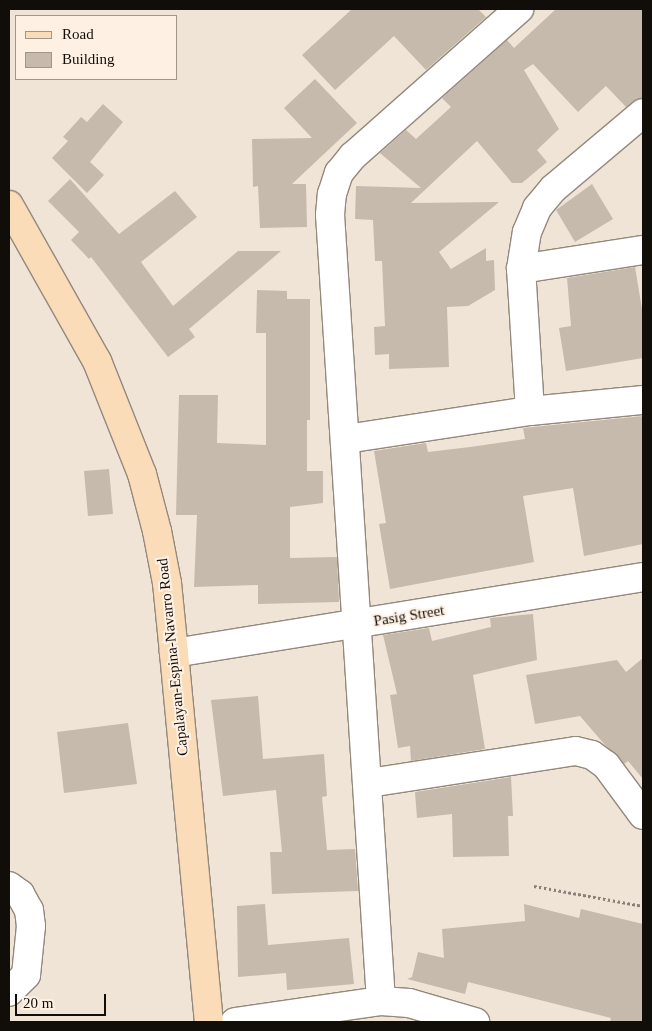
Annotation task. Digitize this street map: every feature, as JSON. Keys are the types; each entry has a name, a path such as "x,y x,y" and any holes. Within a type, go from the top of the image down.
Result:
{"main road":[{"name":"Capalayan-Espina-Navarro Road","path":"9,205 97,360 142,474 167,583 209,1022"}],"street":[{"path":"381,1001 359,624 330,215 338,173 352,156 519,9"},
{"path":"530,411 521,270 527,232 537,208 554,188 643,113"},
{"path":"521,270 643,250"},
{"path":"346,439 530,411 643,400"},
{"name":"Pasig Street","path":"174,653 643,577"},
{"path":"369,783 576,751 592,755 606,765 643,815"},
{"path":"9,886 20,894 29,910 31,926 26,974 9,992"},
{"path":"235,1022 381,1001 409,1003 474,1022"}],"path":[{"path":"534,886 643,906"}],"building":[{"path":"352,9 478,9 486,17 426,70 394,36 335,90 302,55"},
{"path":"556,9 643,9 643,98 626,107 606,86 578,112 533,64 524,70 559,129 537,150 547,162 522,183 512,183 477,141 411,203 499,202 439,252 451,269 486,248 486,261 494,260 495,290 468,306 447,307 449,367 389,369 389,354 375,355 374,327 385,326 382,261 375,261 373,220 355,219 356,186 421,188 380,153 406,130 416,139 451,107 442,98 507,40 514,48"},
{"path":"315,79 357,123 292,184 306,184 307,227 260,228 258,186 253,187 252,139 312,138 284,108"},
{"path":"103,104 123,122 90,162 104,175 87,193 52,158 68,141 63,137 81,117 87,122"},
{"path":"70,179 119,234 175,191 197,217 141,262 173,306 238,251 281,251 189,329 195,337 168,357 91,257 89,259 71,240 79,232 48,201"},
{"path":"592,184 613,219 575,242 556,210"},
{"path":"635,267 643,315 643,358 566,371 559,328 571,326 567,278"},
{"path":"257,290 287,291 287,299 310,299 310,420 307,420 307,471 323,471 323,503 290,507 290,558 337,557 339,602 258,604 258,585 194,587 197,515 176,515 179,395 218,395 217,443 266,445 266,333 256,333"},
{"path":"643,416 643,544 584,556 573,488 523,496 534,562 390,589 379,524 386,523 374,451 426,443 428,452 470,447 525,439 523,428"},
{"path":"109,469 113,514 88,516 84,471"},
{"path":"533,614 537,660 473,675 485,749 411,761 410,746 398,748 390,695 397,694 383,635 429,628 432,641 491,627 490,618"},
{"path":"643,658 643,779 628,761 624,764 605,745 580,716 535,724 526,675 617,660 626,672"},
{"path":"258,696 263,759 324,754 327,796 322,797 327,850 355,849 358,891 272,894 270,852 282,852 276,790 223,796 211,700"},
{"path":"128,723 137,784 64,793 57,732"},
{"path":"511,777 513,816 508,816 509,856 453,857 452,814 417,818 415,792"},
{"path":"265,904 268,945 349,938 354,984 287,990 286,973 238,977 237,906"},
{"path":"524,904 579,918 581,909 643,924 643,1022 610,1022 611,1018 468,982 465,994 407,979 412,977 418,952 444,958 442,929 525,921"}]}
